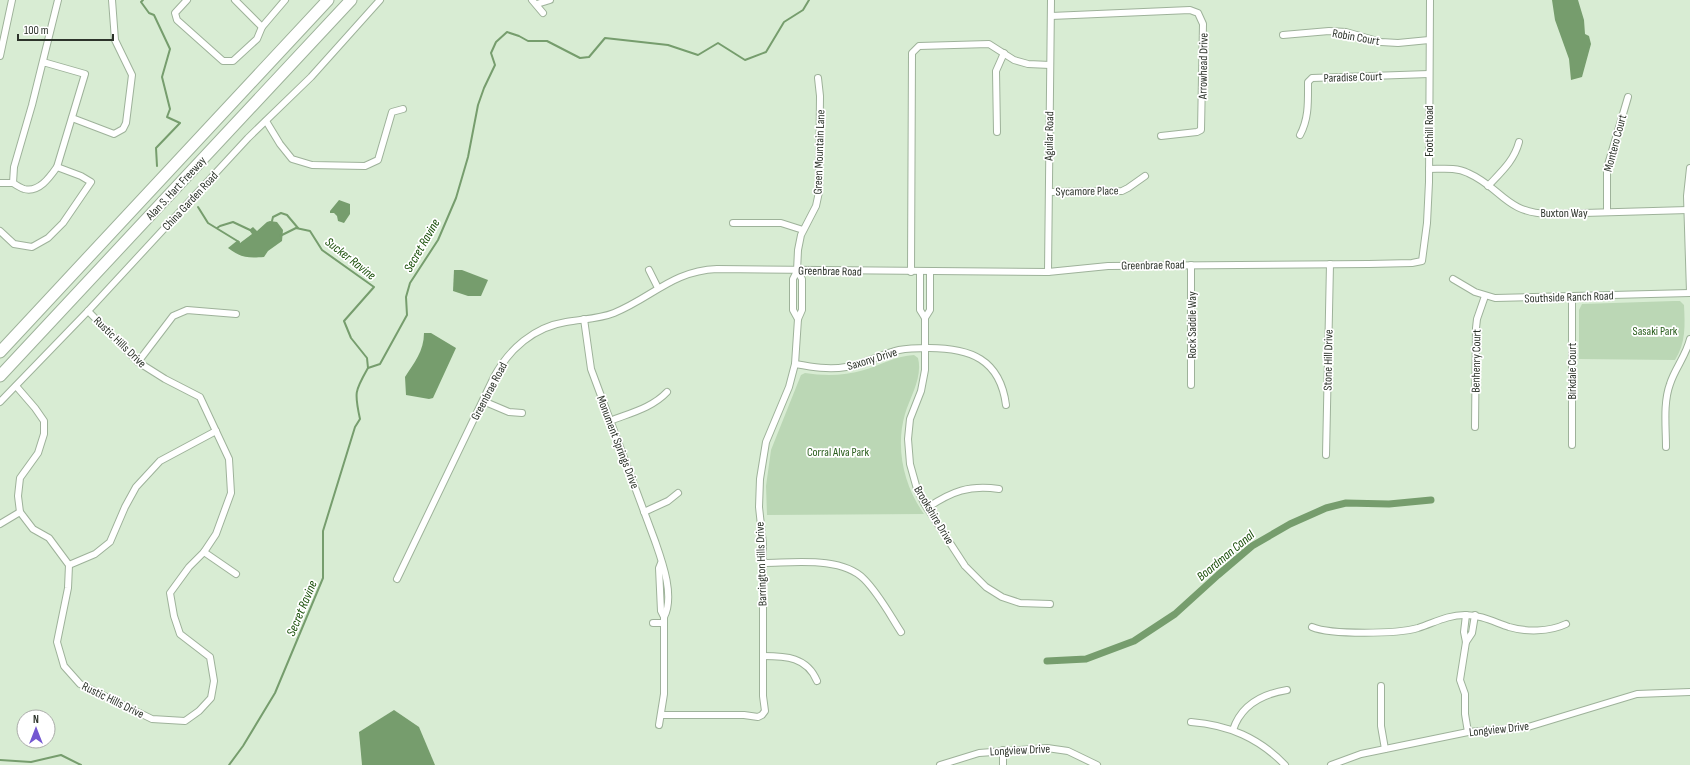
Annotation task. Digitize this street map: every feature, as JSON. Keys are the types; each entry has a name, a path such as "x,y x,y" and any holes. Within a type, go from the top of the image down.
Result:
{"highway":[{"name":"Alan S. Hart Freeway","path":"0,352 328,0"},
{"name":"Alan S. Hart Freeway","path":"0,376 351,0"}],"street":[{"path":"0,56 12,0"},
{"path":"13,183 14,167 43,62 58,0"},
{"path":"72,118 114,134 123,129 126,123 132,75 115,40 112,0"},
{"path":"187,0 175,13 177,20 222,61 233,61 257,39 262,27 285,0"},
{"path":"234,0 262,27"},
{"name":"China Garden Road","path":"0,402 248,138 311,77 380,0"},
{"path":"534,2 550,0"},
{"name":"Aguilar Road","path":"1048,272 1051,0"},
{"name":"Foothill Road","path":"1422,261 1427,223 1429,169 1430,0"},
{"path":"534,2 543,13"},
{"name":"Arrowhead Drive","path":"1051,16 1190,10 1198,13 1203,24 1201,130 1197,132 1161,136"},
{"name":"Robin Court","path":"1283,35 1329,31 1346,32 1381,42 1429,40"},
{"path":"911,272 912,53 919,46 989,44 1014,60 1028,64 1050,65"},
{"path":"997,132 996,71 1004,53"},
{"path":"0,182 13,183 25,190 39,188 57,167 86,74 43,62"},
{"name":"Paradise Court","path":"1300,135 1308,114 1308,82 1312,78 1429,74"},
{"name":"Green Mountain Lane","path":"798,271 798,250 803,230 814,210 819,192 820,96 818,78"},
{"name":"Montero Court","path":"1607,212 1607,168 1628,97"},
{"path":"266,121 280,144 292,159 312,165 365,166 378,160 392,112 403,109"},
{"path":"1488,186 1515,155 1519,142"},
{"path":"0,231 14,244 32,247 48,238 63,223 91,182 81,176 57,167"},
{"name":"Buxton Way","path":"1429,169 1446,168 1461,170 1474,176 1516,207 1531,213 1548,214 1688,210"},
{"path":"1690,168 1688,183 1690,292"},
{"name":"Sycamore Place","path":"1049,192 1122,191 1145,176"},
{"path":"733,223 782,223 803,230"},
{"name":"Greenbrae Road","path":"397,579 503,362 524,341 537,332 552,325 614,313 681,276 704,270 1048,272 1098,267 1412,263 1422,261"},
{"name":"Stone Hill Drive","path":"1326,456 1330,264"},
{"name":"Rock Saddle Way","path":"1191,265 1192,385"},
{"path":"649,270 658,288"},
{"name":"Barrington Hills Drive","path":"798,271 793,279 793,310 798,319"},
{"name":"Barrington Hills Drive","path":"662,715 744,715 758,717 762,715 764,711 763,563 758,494 763,455 770,431 789,387 795,364 798,319 802,310 802,279 798,271"},
{"name":"Brookshire Drive","path":"920,272 920,310 925,318 924,380 910,420 908,438 913,478 920,496 965,566 986,587 1002,597 1020,603 1050,604"},
{"name":"Brookshire Drive","path":"925,318 930,310 930,272"},
{"name":"Southside Ranch Road","path":"1453,279 1485,296 1506,299 1690,292"},
{"name":"Benhenry Court","path":"1475,427 1476,328 1477,318 1485,296"},
{"name":"Birkdale Court","path":"1572,297 1572,445"},
{"name":"Rustic Hills Drive","path":"69,565 68,588 57,642 64,666 80,684 152,719 185,721 199,711 211,698 214,681 210,657 180,634 174,616 170,593 189,567 204,552 216,534 231,493 229,459 200,397 165,380 138,362 88,310"},
{"path":"138,362 173,316 187,310 236,314"},
{"name":"Monument Springs Drive","path":"584,320 589,361 662,563 665,567 667,611 664,620 664,694 662,715 659,725"},
{"path":"1666,447 1668,389 1674,374 1686,354 1690,339"},
{"name":"Saxony Drive","path":"795,364 821,368 846,367 863,363 900,350 925,348 954,349 976,356 983,361 996,375 1003,390 1006,405"},
{"path":"16,386 44,421 44,434 38,453 20,478 18,496 20,512 33,530 49,538 69,565 95,554 110,542 125,507 136,487 160,461 216,431"},
{"path":"610,421 647,406 662,398 667,392"},
{"path":"483,401 509,412 522,414"},
{"path":"927,508 948,495 960,490 977,487 999,489"},
{"path":"644,512 668,502 678,493"},
{"path":"0,524 20,512"},
{"path":"204,552 236,574"},
{"path":"763,563 831,563 846,567 858,574 868,584 901,632"},
{"path":"1466,615 1464,628 1466,642 1460,680 1465,694 1465,714 1468,732"},
{"path":"1312,627 1331,632 1400,631 1418,628 1442,618 1466,615 1475,615 1521,630 1547,630 1566,624"},
{"path":"1466,642 1472,633 1475,615"},
{"path":"653,623 664,620"},
{"path":"1464,628 1473,629"},
{"path":"763,656 787,656 798,660 812,670 817,681"},
{"path":"1381,686 1381,726 1385,749"},
{"path":"1233,730 1242,712 1256,700 1270,693 1287,690"},
{"name":"Longview Drive","path":"1331,765 1351,757 1468,732 1528,727 1637,694 1690,692"},
{"path":"1191,722 1233,730 1262,744 1285,765"},
{"name":"Longview Drive","path":"940,765 968,755 1003,750 1033,748 1059,749 1077,754 1097,765"},
{"path":"1003,750 1003,765"}],"green space":[{"name":"Sasaki Park","path":"1680,301 1684,305 1684,334 1679,354 1675,360 1579,359 1579,310 1582,304"},
{"name":"Corral Alva Park","path":"914,355 918,358 919,372 902,427 901,453 903,466 911,491 924,514 767,515 766,486 771,450 801,375 805,373 827,375 849,373 864,370 901,357"}],"shaded area":[{"path":"1552,0 1578,0 1584,20 1585,34 1589,36 1591,44 1582,77 1571,80 1569,59 1555,20"},
{"path":"339,200 350,204 350,214 344,223 338,221 337,216 334,213 330,213"},
{"path":"270,221 277,222 283,230 282,241 268,251 264,257 245,257 228,248 238,240 240,243 252,234 249,230 253,227 257,231"},
{"path":"454,270 462,270 488,280 481,296 468,296 453,291"},
{"path":"424,333 431,333 456,348 433,398 429,399 406,395 405,377 420,351 424,339"},
{"path":"394,710 419,727 435,765 362,765 359,732"}],"waterway":[{"name":"Sucker Ravine","path":"143,0 141,2 149,13 154,15 170,49 162,77 170,109 167,117 180,123 156,148 157,166"},
{"name":"Secret Ravine","path":"229,765 243,746 275,693 323,578 323,531 355,427 360,419 356,397 358,387 368,368 380,364 407,315 406,297 410,283 438,240 456,198 468,157 478,105 495,65 491,53 496,42 507,32 528,41 547,41 580,58 589,57 605,38 668,45 698,55 718,43 745,60 766,52 784,22 803,10 809,0"},
{"name":"Sucker Ravine","path":"198,207 208,223 239,242"},
{"path":"272,221 273,217 281,213 287,215 298,228"},
{"path":"217,228 233,222 250,230"},
{"name":"Sucker Ravine","path":"280,236 296,228 310,231 322,250 374,287 344,321 351,338 367,358 368,368"},
{"name":"Boardman Canal","path":"1047,661 1086,659 1134,641 1175,614 1252,546 1290,524 1326,508 1346,503 1389,504 1431,500"},
{"name":"Secret Ravine","path":"0,760 31,762 61,755 81,765"}]}
